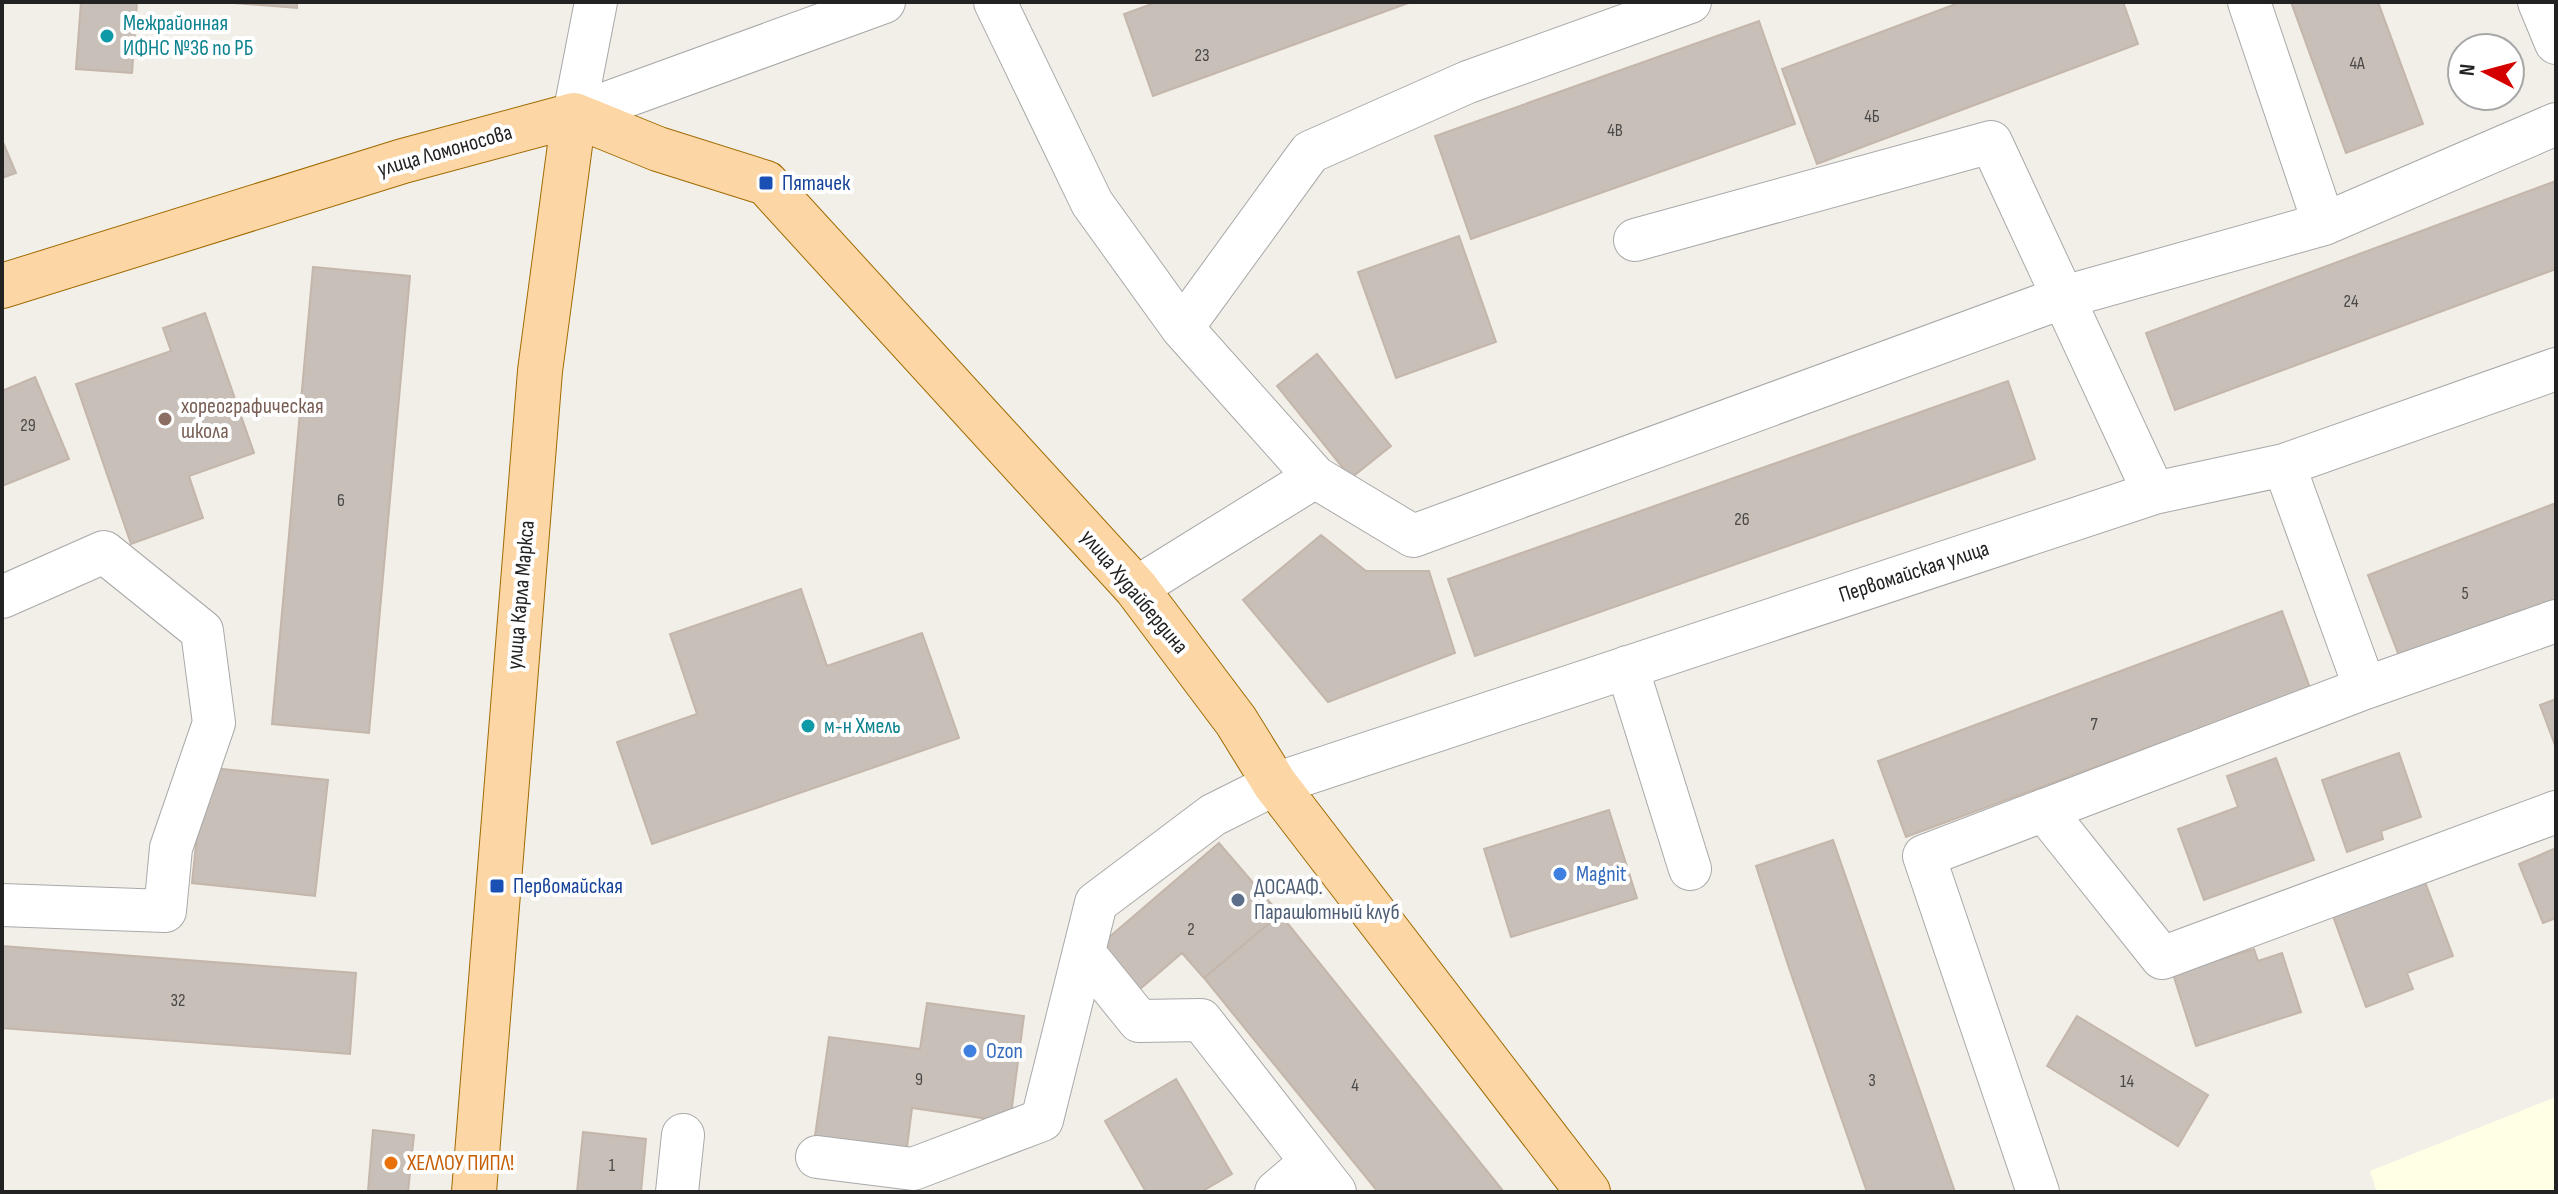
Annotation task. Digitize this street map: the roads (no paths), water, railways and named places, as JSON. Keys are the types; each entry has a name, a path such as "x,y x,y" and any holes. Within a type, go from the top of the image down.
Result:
{"main road":[{"name":"улица Ломоносова","path":"2,286 403,161 574,115"},
{"name":"улица Худайбердина","path":"574,115 658,149 766,183 1136,588 1236,721 1275,784 1588,1192"},
{"name":"улица Карла Маркса","path":"468,1190 540,371 574,115"}],"street":[{"name":"улица Карла Маркса","path":"574,115 596,2"},
{"name":"улица Ломоносова","path":"574,115 884,2"},
{"path":"995,2 1092,203 1182,328 1315,477 1413,536 2064,297 2324,224 2556,124"},
{"path":"1182,328 1310,152 1468,82 1690,2"},
{"path":"2249,2 2324,224"},
{"path":"2539,2 2556,43"},
{"path":"1635,240 1991,142 2154,493"},
{"name":"Первомайская улица","path":"817,1157 913,1169 1042,1120 1096,903 1213,815 1275,784 2154,493 2284,465 2556,369"},
{"path":"2284,465 2365,688"},
{"path":"1136,588 1315,477"},
{"path":"2,597 104,552 202,631 214,723 171,848 165,911 2,905"},
{"path":"2038,1192 1924,856 2365,688 2556,621"},
{"path":"1627,667 1690,869"},
{"path":"2044,810 2162,958 2556,812"},
{"path":"1084,953 1139,1021 1201,1020 1323,1177 1276,1192"},
{"path":"677,1192 683,1135"}],"place":[{"name":"Межрайонная ИФНС №36 по РБ","path":"107,36"},
{"name":"Пятачек","path":"766,183"},
{"name":"хореографическая школа","path":"165,419"},
{"name":"м-н Хмель","path":"808,726"},
{"name":"Magnit","path":"1560,874"},
{"name":"Первомайская","path":"497,886"},
{"name":"ДОСААФ. Парашютный клуб","path":"1238,900"},
{"name":"Ozon","path":"970,1051"},
{"name":"ХЕЛЛОУ ПИПЛ!","path":"391,1163"}]}
